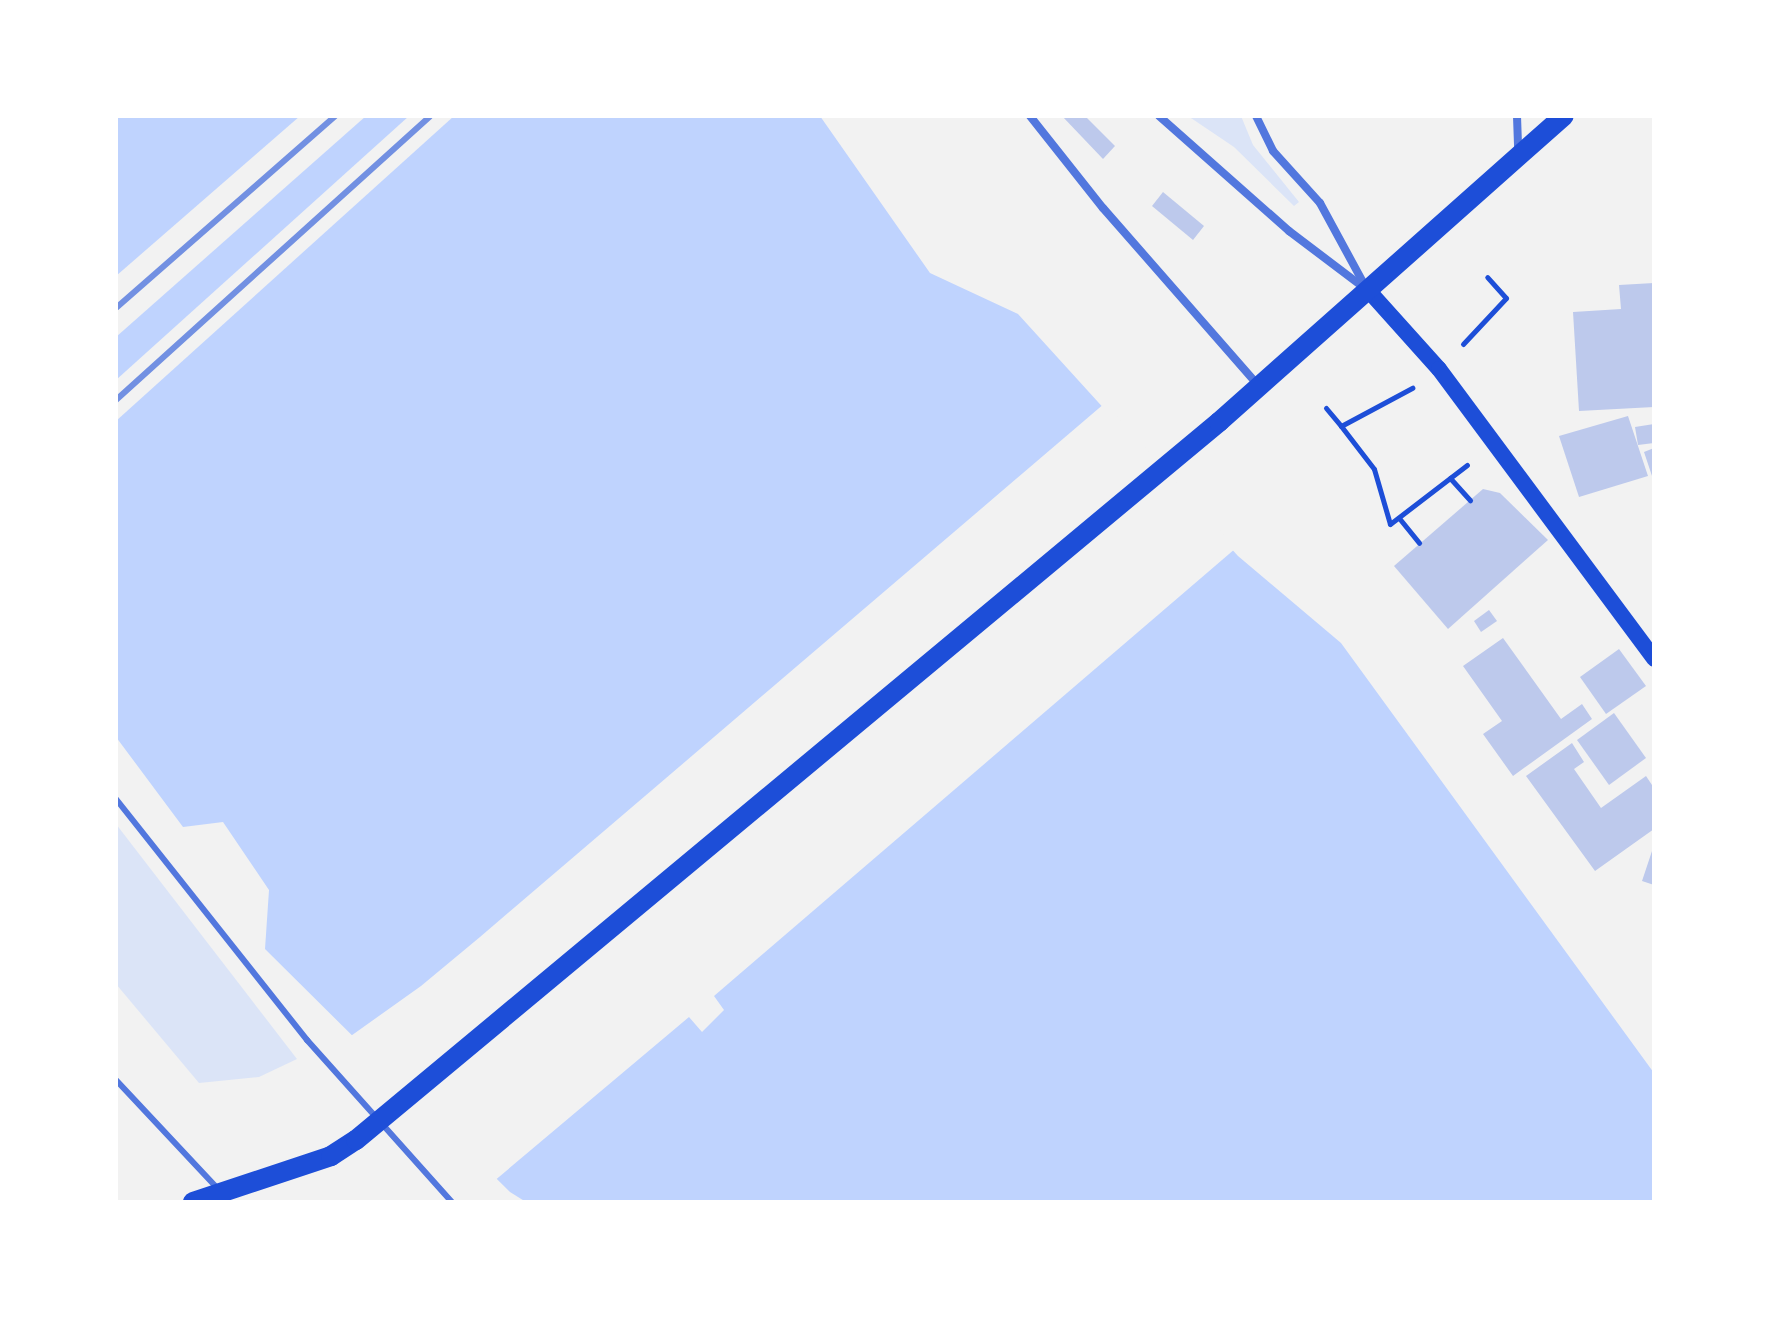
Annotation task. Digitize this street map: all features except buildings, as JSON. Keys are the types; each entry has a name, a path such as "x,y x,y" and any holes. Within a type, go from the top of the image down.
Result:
{"main road":[{"path":"193,1202 225,1197 331,1156 368,1130 1219,422 1564,116"},
{"path":"1368,290 1439,369 1654,659"}],"street":[{"path":"1030,116 1103,208 1259,386"},
{"path":"1159,116 1289,231 1368,290"},
{"path":"1256,116 1273,151 1320,203 1368,290"},
{"path":"1517,116 1518,158"}],"lane":[{"path":"116,799 307,1040 452,1202"},
{"path":"116,1080 225,1197"}],"path":[{"path":"1458,348 1506,298 1487,277"},
{"path":"1341,426 1417,386"},
{"path":"1326,408 1374,469 1390,524 1472,460"},
{"path":"1450,478 1470,500"},
{"path":"1399,518 1419,543"}],"shaded area":[{"path":"1188,116 1241,116 1253,145 1299,202 1294,206 1234,147"},
{"path":"116,824 297,1059 259,1077 199,1083 116,984"}],"water":[{"path":"116,116 820,116 930,273 1018,314 1238,556 1341,643 1654,1073 1654,1202 526,1202 510,1192 265,949 269,890 223,822 183,827 116,737"}],"pier":[{"path":"300,116 366,116 116,337 116,276"},
{"path":"409,116 454,116 116,421 116,380"},
{"path":"1105,403 1236,548 714,996 724,1010 702,1032 689,1017 493,1182 348,1038 421,986 480,937"}],"railway":[{"path":"116,308 335,116"},
{"path":"116,400 430,116"}]}
